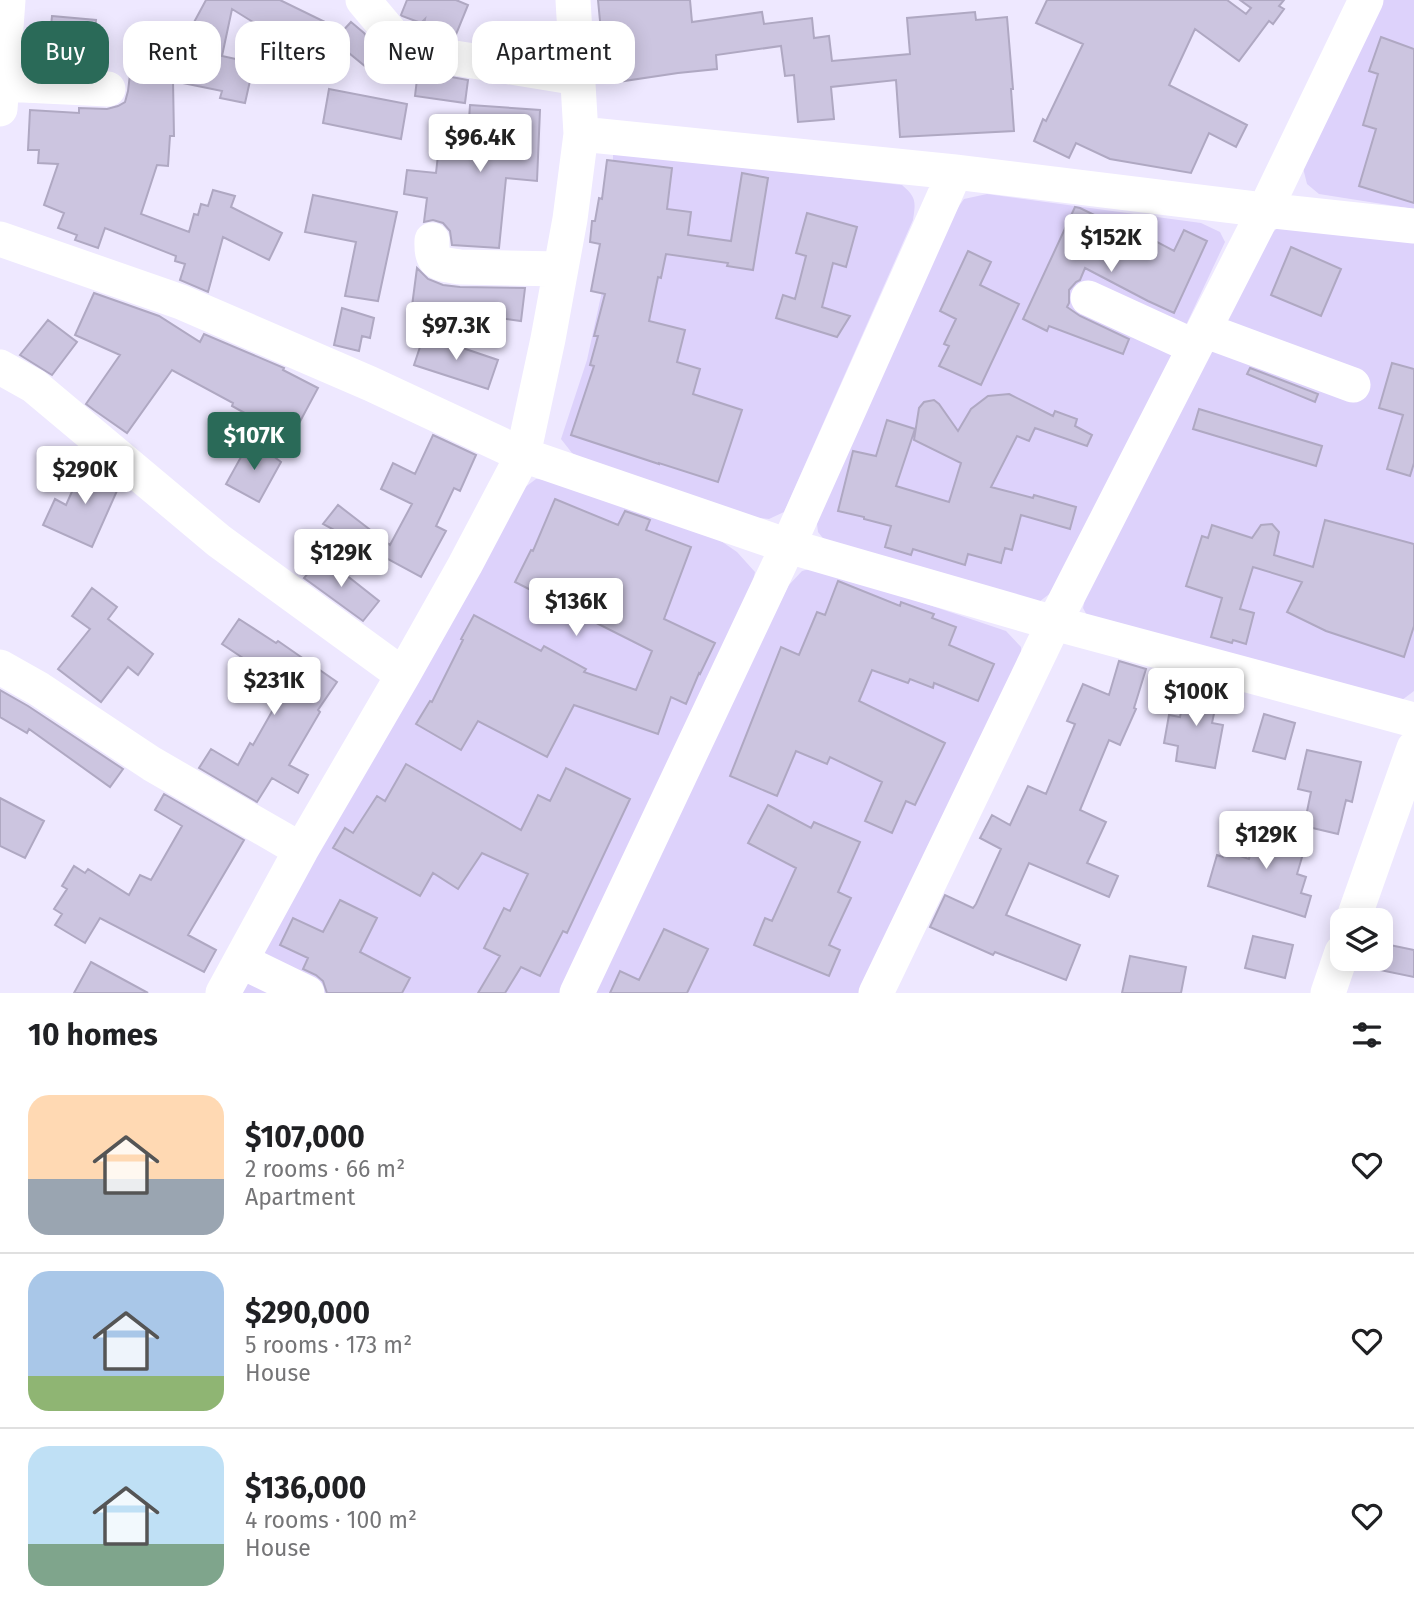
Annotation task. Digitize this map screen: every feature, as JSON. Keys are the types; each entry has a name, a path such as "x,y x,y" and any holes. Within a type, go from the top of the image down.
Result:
{"street":[{"path":"8,0 1,96 108,89"},
{"path":"363,0 394,37 419,51 472,60"},
{"path":"573,0 574,21"},
{"path":"876,993 1054,623 1265,210 1366,0"},
{"path":"223,993 301,850 465,565 523,455 570,219 581,134 578,84"},
{"path":"581,134 955,172 1414,226"},
{"path":"577,993 788,546 955,172"},
{"path":"0,239 181,302 371,384 523,455 788,546 1054,623 1414,720"},
{"path":"432,240 432,255 436,261 445,265 560,269"},
{"path":"1088,298 1199,338 1353,385"},
{"path":"3,375 34,386 219,541 403,675"},
{"path":"0,667 39,689 152,764 301,850"},
{"path":"1357,908 1414,748"},
{"path":"241,961 307,993"},
{"path":"1328,993 1336,971"}],"shaded area":[{"path":"1382,0 1414,0 1414,209 1319,194 1307,184 1301,160"},
{"path":"613,152 902,185 912,196 915,204 913,220 784,512 769,519 750,517 589,462 572,453 561,439 587,360 606,273 613,209"},
{"path":"987,194 1201,223 1220,232 1225,242 1066,581 1039,602 826,542 818,532 816,516 954,213 964,199"},
{"path":"1285,223 1414,240 1414,691 1402,700 1089,619 1083,608 1088,584 1267,236"},
{"path":"536,479 567,481 702,528 737,552 755,572 746,616 561,993 239,993 516,494"},
{"path":"817,567 1006,631 1021,647 1022,661 860,993 592,993 788,586 802,571"}],"building":[{"path":"206,0 280,0 323,21 251,21 232,9 222,56 235,59 235,84 249,84 245,103 220,98 222,91 188,84 221,84 221,21 195,21"},
{"path":"407,0 456,0 468,5 458,30 458,21 416,21 401,15"},
{"path":"598,0 690,0 692,22 762,12 764,24 812,18 814,38 829,36 832,61 910,54 907,18 975,12 976,20 1007,17 1014,131 900,137 896,80 831,87 834,119 798,122 794,75 785,76 781,46 716,55 717,69 635,79 635,21 600,21"},
{"path":"1047,0 1227,0 1246,14 1251,8 1240,0 1284,0 1279,6 1284,9 1273,24 1269,21 1239,61 1195,29 1169,85 1247,125 1236,147 1209,133 1191,173 1110,159 1076,143 1069,158 1034,141 1083,44 1036,23"},
{"path":"52,16 96,20 96,21 52,21"},
{"path":"350,23 364,33 364,65 350,54"},
{"path":"1381,37 1414,49 1414,203 1359,186 1376,129 1363,125 1378,74 1369,71"},
{"path":"458,78 468,80 465,103 415,96 416,84 458,84"},
{"path":"129,84 173,84 174,136 170,136 168,166 157,165 141,214 189,232 194,214 198,215 201,204 208,206 213,190 235,196 231,207 282,233 269,260 223,237 208,292 180,280 185,264 175,261 176,256 105,228 98,248 75,240 77,235 58,228 64,213 44,205 58,164 38,163 39,150 28,150 30,110 79,113 79,108 107,109 125,102"},
{"path":"329,89 407,104 401,139 323,123"},
{"path":"470,105 540,110 537,181 506,178 499,248 452,245 450,231 443,223 433,220 424,222 427,198 404,194 407,170 436,173 439,146 467,148"},
{"path":"607,160 672,168 667,209 691,212 688,235 731,241 742,173 768,178 753,270 727,266 728,263 666,254 649,321 685,330 677,362 700,369 693,394 742,410 718,482 571,435 594,366 590,365 598,336 594,336 605,294 591,291 600,244 590,242 592,221 595,221 599,198 602,199"},
{"path":"313,195 397,212 378,301 345,296 356,242 305,232"},
{"path":"1075,207 1121,228 1123,224 1174,251 1184,230 1207,241 1174,313 1085,268 1080,280 1069,290 1067,307 1129,339 1123,354 1049,326 1047,331 1023,319"},
{"path":"807,213 857,227 846,267 833,263 822,307 850,316 837,337 776,318 783,295 795,299 806,256 796,253"},
{"path":"1291,247 1341,269 1321,316 1271,295"},
{"path":"968,251 991,262 980,285 1019,304 981,385 939,366 949,346 944,344 956,319 940,311"},
{"path":"417,268 428,279 443,285 525,288 521,321 412,306"},
{"path":"94,293 159,316 200,342 204,334 284,368 283,370 318,388 288,444 257,429 261,422 232,406 233,403 172,370 127,433 86,404 120,355 75,335"},
{"path":"342,308 374,318 370,338 362,336 359,351 334,345"},
{"path":"48,320 77,342 52,375 20,355"},
{"path":"424,335 498,360 488,389 414,365"},
{"path":"1392,363 1414,369 1414,463 1410,476 1387,469 1403,415 1379,408"},
{"path":"1250,368 1318,394 1315,402 1247,374"},
{"path":"1009,394 1053,416 1055,411 1077,419 1075,426 1092,435 1087,446 1035,428 1029,441 1017,436 991,487 1076,507 1070,529 1021,515 1012,550 1005,548 1001,563 968,554 965,565 913,549 911,555 885,547 891,526 838,511 853,451 876,456 887,420 915,429 896,486 949,502 961,463 914,440 919,408 924,402 934,400 958,431 971,409 988,396"},
{"path":"1199,409 1322,446 1316,466 1193,429"},
{"path":"433,435 476,455 460,491 454,488 436,526 446,531 421,577 323,524 338,505 390,545 412,504 381,489 393,463 415,474"},
{"path":"251,439 281,462 259,502 226,484"},
{"path":"86,460 97,465 120,484 92,547 43,525 55,499 66,505"},
{"path":"555,499 618,525 625,511 648,519 650,520 646,530 691,547 664,619 715,643 686,704 671,697 658,734 574,705 547,757 478,721 461,750 416,724 430,701 432,702 474,615 541,651 544,646 586,669 584,672 636,690 652,651 515,582 531,550 533,551"},
{"path":"1325,520 1414,544 1414,626 1404,657 1326,631 1287,612 1302,582 1253,567 1240,609 1254,613 1246,644 1211,637 1222,598 1186,586 1202,536 1208,538 1212,525 1252,538 1261,525 1272,524 1279,532 1274,555 1313,567"},
{"path":"322,556 379,601 363,621 304,578"},
{"path":"838,581 900,606 901,602 934,614 932,618 956,627 949,645 994,664 978,701 934,683 933,688 910,679 908,683 872,670 859,701 945,743 915,805 906,801 892,833 865,821 882,782 830,757 827,764 796,751 777,796 730,776 781,647 799,655 817,612 825,615"},
{"path":"92,588 117,607 108,619 153,654 138,675 128,667 101,702 58,669 90,629 72,616"},
{"path":"239,619 276,643 278,641 337,682 318,710 320,712 289,765 308,775 298,793 272,778 257,802 199,768 211,749 238,765 250,743 253,745 287,685 222,644"},
{"path":"1119,661 1146,669 1134,708 1136,709 1120,745 1109,740 1080,810 1106,822 1087,863 1118,876 1109,897 1029,863 1006,915 1080,945 1066,980 995,952 993,955 930,927 945,895 973,908 976,904 1001,849 980,838 992,815 1010,825 1028,786 1046,794 1075,724 1067,721 1083,684 1109,695"},
{"path":"1187,684 1219,690 1212,723 1223,725 1215,768 1176,761 1178,746 1164,743 1169,715 1180,717"},
{"path":"0,690 123,769 110,787 29,729 27,733 0,717"},
{"path":"1264,714 1295,723 1285,759 1253,751"},
{"path":"1307,750 1361,762 1352,802 1346,800 1338,834 1304,826 1311,792 1298,789"},
{"path":"406,764 521,830 538,795 550,801 566,768 630,799 567,933 563,931 540,976 521,967 505,993 478,993 500,956 484,948 504,908 510,911 528,874 482,853 458,889 433,873 420,896 333,848 345,828 353,833 377,796 385,801"},
{"path":"164,794 244,840 188,935 216,950 204,972 100,918 85,943 55,925 62,914 54,909 67,889 62,886 74,866 85,873 88,869 129,895 140,875 151,880 182,826 155,810"},
{"path":"0,798 44,821 25,858 0,846"},
{"path":"768,805 811,828 814,822 860,842 838,892 851,898 829,945 840,950 829,976 754,945 765,918 772,921 796,868 748,843"},
{"path":"1259,824 1308,837 1297,874 1306,877 1301,893 1311,896 1305,917 1208,886 1217,855 1223,857 1225,851 1249,859"},
{"path":"340,900 377,918 360,952 410,978 402,993 327,993 323,981 303,969 308,958 280,945 293,918 323,932"},
{"path":"664,929 708,949 687,993 610,993 620,971 639,980"},
{"path":"1253,936 1293,945 1285,978 1245,968"},
{"path":"1393,946 1414,950 1414,977 1385,971 1393,971"},
{"path":"1130,956 1186,967 1181,993 1122,993"},
{"path":"91,962 148,993 74,993"}]}
